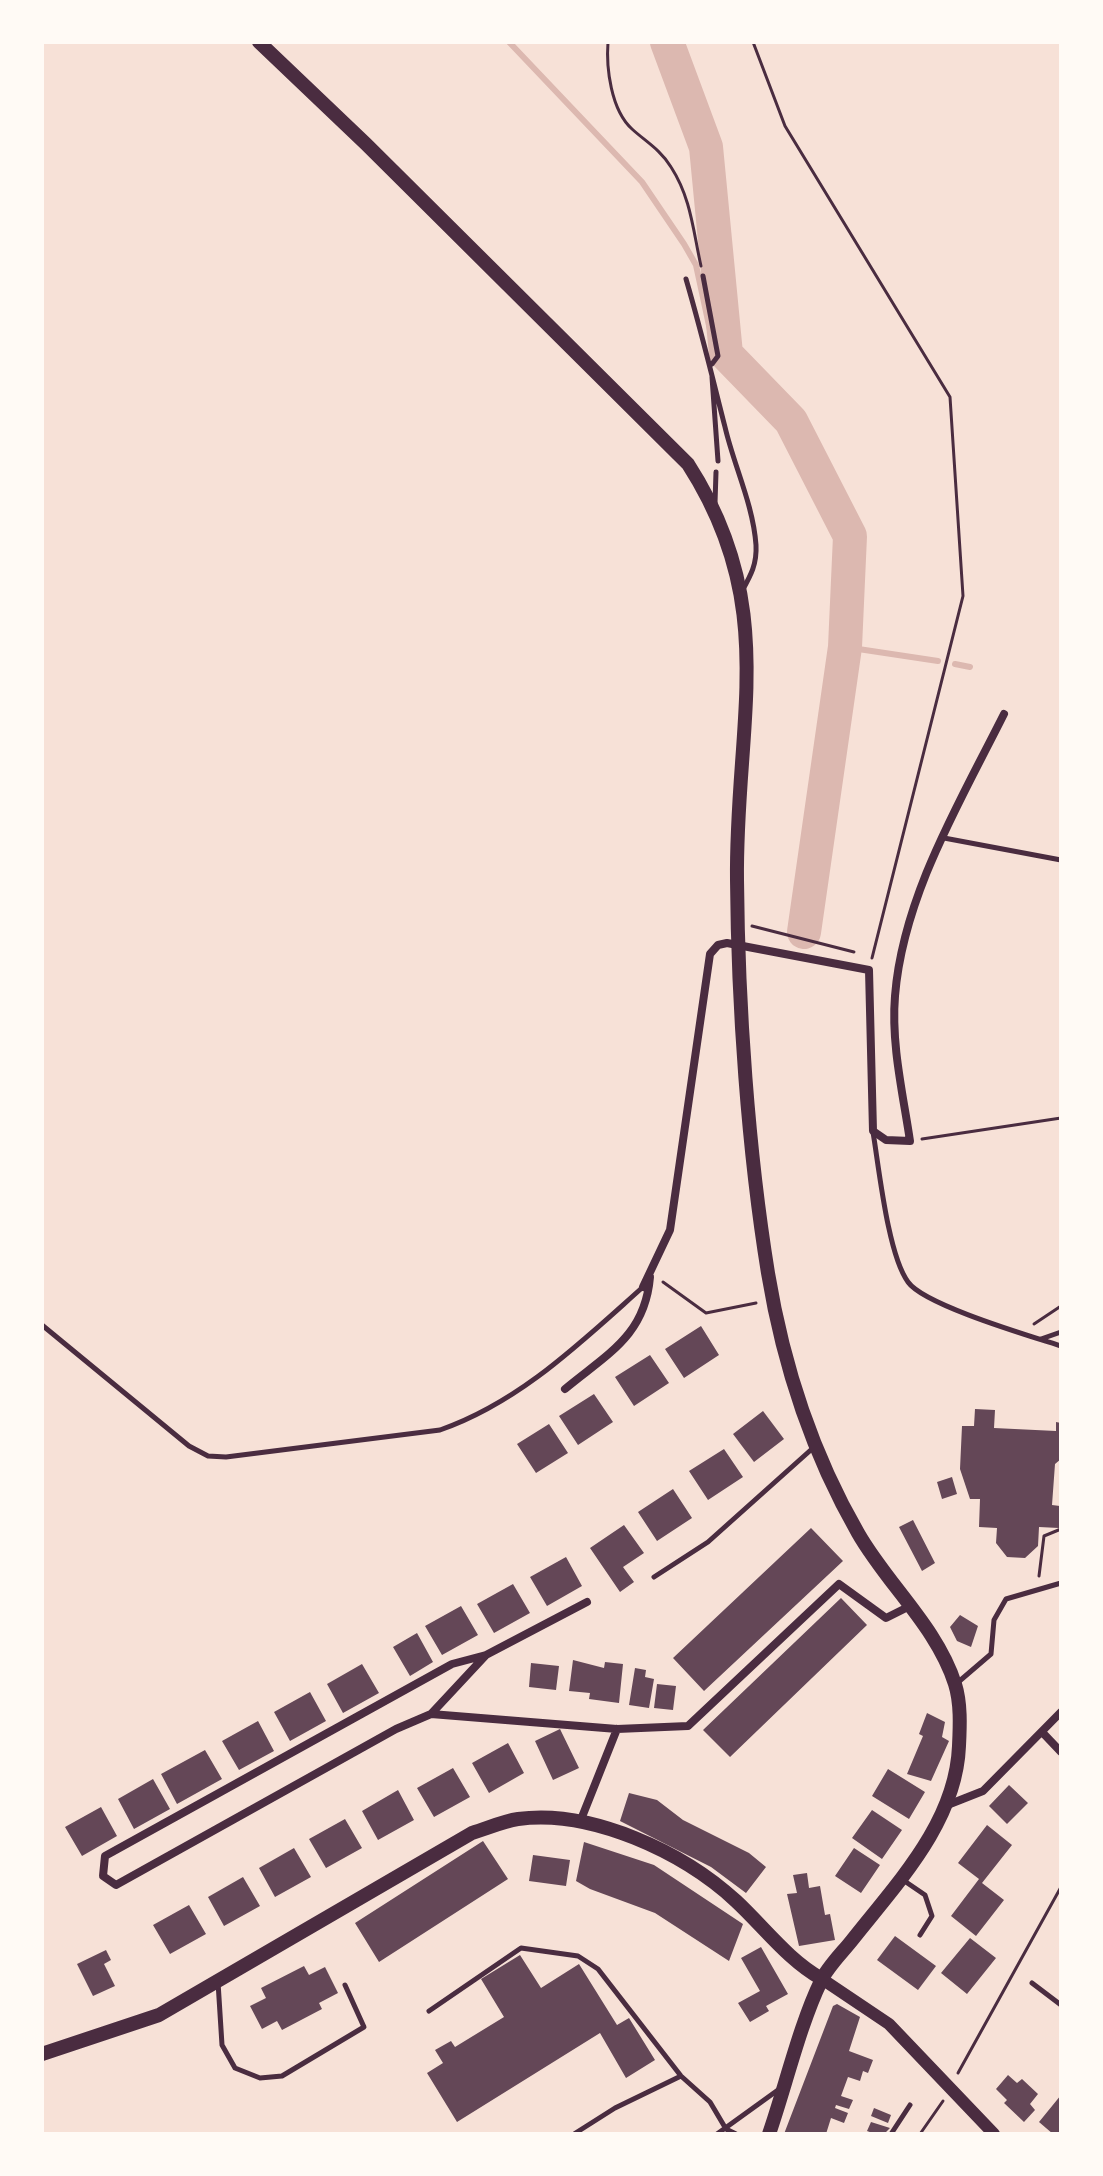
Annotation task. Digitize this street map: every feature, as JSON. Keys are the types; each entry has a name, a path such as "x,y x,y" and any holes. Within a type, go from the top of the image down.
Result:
{"main road":[{"path":"259,42 688,464 715,506 742,592 749,661 737,876 739,947 752,1125 773,1300 795,1391 816,1445 860,1536 910,1606 955,1684 960,1720 959,1754 945,1806 934,1830 901,1879 822,1979 769,2134"},
{"path":"42,2054 159,2015 472,1833 516,1819 553,1818 580,1822 658,1846 734,1898 806,1970 822,1979"}],"street":[{"path":"643,1287 670,1230 710,954 718,945 727,943 869,970 873,1131 886,1140 910,1141 896,1039 894,999 901,951 914,908 944,838 1004,714"},
{"path":"565,1389 634,1330 648,1300 650,1272"},
{"path":"431,1714 617,1729 688,1726 839,1584 886,1618 910,1606"},
{"path":"486,1655 431,1714 396,1729 116,1885 103,1876 105,1856 452,1664 486,1655 587,1602"},
{"path":"945,1806 983,1791 1061,1712"},
{"path":"580,1822 617,1729"},
{"path":"1042,1732 1061,1752"},
{"path":"822,1979 889,2024 994,2134"}],"lane":[{"path":"703,276 718,356 712,364 713,432 718,461"},
{"path":"686,279 712,364 725,429 742,479 756,545 755,568 742,592"},
{"path":"715,506 716,472"},
{"path":"944,838 1061,860"},
{"path":"873,1131 894,1242 908,1284 939,1302 1061,1346"},
{"path":"42,1325 189,1446 208,1456 226,1457 440,1430 468,1420 554,1366 643,1287"},
{"path":"1040,1339 1061,1332"},
{"path":"654,1577 708,1542 816,1445"},
{"path":"955,1684 991,1654 994,1620 1006,1599 1038,1587 1061,1583"},
{"path":"901,1879 925,1895 932,1916 920,1935"},
{"path":"429,2011 521,1948 578,1956 598,1969 681,2076 710,2102 726,2129 736,2134"},
{"path":"218,1981 222,2045 235,2068 260,2078 282,2076 364,2027 345,1985"},
{"path":"1032,1983 1061,2005"},
{"path":"574,2134 615,2108 681,2076"},
{"path":"717,2134 786,2085"},
{"path":"891,2134 910,2105"}],"path":[{"path":"608,42 612,92 629,127 657,149 683,189 693,213 703,276"},
{"path":"753,42 785,126 950,397 963,596 869,970"},
{"path":"738,923 863,953"},
{"path":"910,1141 1061,1118"},
{"path":"650,1272 706,1313 773,1300"},
{"path":"1022,1333 1061,1306"},
{"path":"1038,1587 1044,1536 1061,1529"},
{"path":"954,2081 1061,1887"},
{"path":"920,2134 946,2095"}],"building":[{"path":"701,1326 719,1355 684,1378 665,1349"},
{"path":"650,1355 669,1383 634,1406 615,1377"},
{"path":"594,1394 613,1422 578,1445 559,1416"},
{"path":"975,1409 995,1410 994,1428 1056,1431 1056,1422 1061,1423 1061,1459 1055,1464 1052,1505 1060,1506 1059,1528 1039,1527 1038,1546 1025,1558 1007,1557 996,1543 997,1528 979,1527 980,1499 970,1499 960,1469 962,1426 974,1426"},
{"path":"763,1411 784,1439 754,1462 733,1434"},
{"path":"549,1424 568,1453 536,1473 517,1444"},
{"path":"724,1449 743,1477 708,1500 689,1471"},
{"path":"952,1477 957,1494 942,1499 937,1482"},
{"path":"673,1489 692,1518 657,1541 638,1512"},
{"path":"913,1520 935,1563 922,1571 899,1527"},
{"path":"624,1525 644,1553 623,1567 634,1582 620,1592 590,1548"},
{"path":"811,1528 843,1561 704,1691 673,1658"},
{"path":"566,1557 582,1586 547,1606 530,1577"},
{"path":"513,1584 530,1613 494,1633 477,1604"},
{"path":"841,1598 867,1625 730,1757 703,1730"},
{"path":"461,1606 478,1635 442,1655 425,1626"},
{"path":"960,1615 978,1626 971,1647 957,1641 950,1627"},
{"path":"417,1633 433,1662 410,1676 393,1647"},
{"path":"573,1660 604,1668 605,1662 623,1664 619,1703 589,1699 590,1693 569,1691"},
{"path":"531,1663 559,1666 556,1690 529,1687"},
{"path":"362,1664 379,1693 343,1713 327,1684"},
{"path":"635,1668 646,1670 645,1677 654,1679 649,1708 629,1705"},
{"path":"657,1684 676,1686 673,1710 654,1708"},
{"path":"310,1692 326,1721 290,1741 274,1712"},
{"path":"927,1713 945,1722 942,1737 949,1741 931,1781 907,1774 923,1736 919,1734"},
{"path":"258,1721 274,1751 239,1770 222,1741"},
{"path":"560,1729 579,1768 553,1780 535,1741"},
{"path":"508,1743 524,1773 489,1793 472,1763"},
{"path":"205,1750 222,1779 177,1804 161,1774"},
{"path":"453,1768 470,1797 434,1817 417,1788"},
{"path":"888,1769 925,1792 909,1819 872,1796"},
{"path":"153,1779 170,1809 134,1829 118,1799"},
{"path":"1009,1785 1028,1803 1007,1824 989,1806"},
{"path":"398,1790 414,1820 378,1840 362,1811"},
{"path":"629,1793 657,1800 683,1820 749,1853 766,1867 746,1893 711,1867 620,1821"},
{"path":"101,1807 117,1836 82,1856 65,1827"},
{"path":"872,1810 902,1830 882,1859 852,1838"},
{"path":"345,1819 362,1848 326,1868 309,1839"},
{"path":"987,1825 1012,1845 982,1883 1004,1900 976,1936 951,1916 979,1879 958,1863"},
{"path":"483,1841 508,1879 379,1962 355,1923"},
{"path":"584,1842 654,1865 743,1924 729,1961 655,1913 576,1881"},
{"path":"294,1848 311,1877 275,1897 259,1868"},
{"path":"854,1848 880,1865 861,1893 835,1876"},
{"path":"533,1855 570,1860 566,1886 529,1881"},
{"path":"807,1873 809,1888 820,1886 825,1915 830,1914 835,1940 799,1946 787,1894 797,1893 793,1875"},
{"path":"243,1877 260,1906 224,1926 208,1897"},
{"path":"189,1905 206,1934 170,1954 153,1925"},
{"path":"895,1936 936,1966 918,1990 877,1960"},
{"path":"970,1938 996,1958 967,1994 941,1973"},
{"path":"761,1947 788,1994 766,2006 769,2011 750,2022 738,2003 760,1991 741,1958"},
{"path":"106,1950 111,1960 104,1964 115,1986 93,1996 77,1964"},
{"path":"520,1955 541,1988 579,1964 617,2025 629,2018 655,2060 626,2078 600,2033 457,2122 427,2073 443,2063 435,2050 451,2041 455,2047 504,2017 481,1979"},
{"path":"304,1966 309,1975 325,1967 338,1993 319,2003 322,2009 282,2030 277,2021 262,2029 250,2006 266,1998 261,1988"},
{"path":"837,2004 860,2017 849,2051 873,2060 868,2073 863,2071 860,2081 848,2077 841,2096 853,2100 849,2109 836,2105 835,2108 848,2113 844,2123 831,2118 826,2134 784,2134 833,2006"},
{"path":"1008,2075 1017,2083 1022,2079 1038,2094 1030,2104 1035,2110 1024,2122 1004,2103 1007,2100 996,2089"},
{"path":"1061,2095 1061,2134 1053,2134 1039,2122"},
{"path":"874,2108 891,2115 888,2123 871,2116"},
{"path":"871,2122 890,2128 884,2134 875,2134 867,2131"}],"waterway":[{"path":"509,42 642,182 684,244 696,265 713,344"},
{"path":"667,42 706,147 726,354 791,421 850,536 845,647 804,932"},
{"path":"845,647 938,661"},
{"path":"955,664 970,667"}]}
